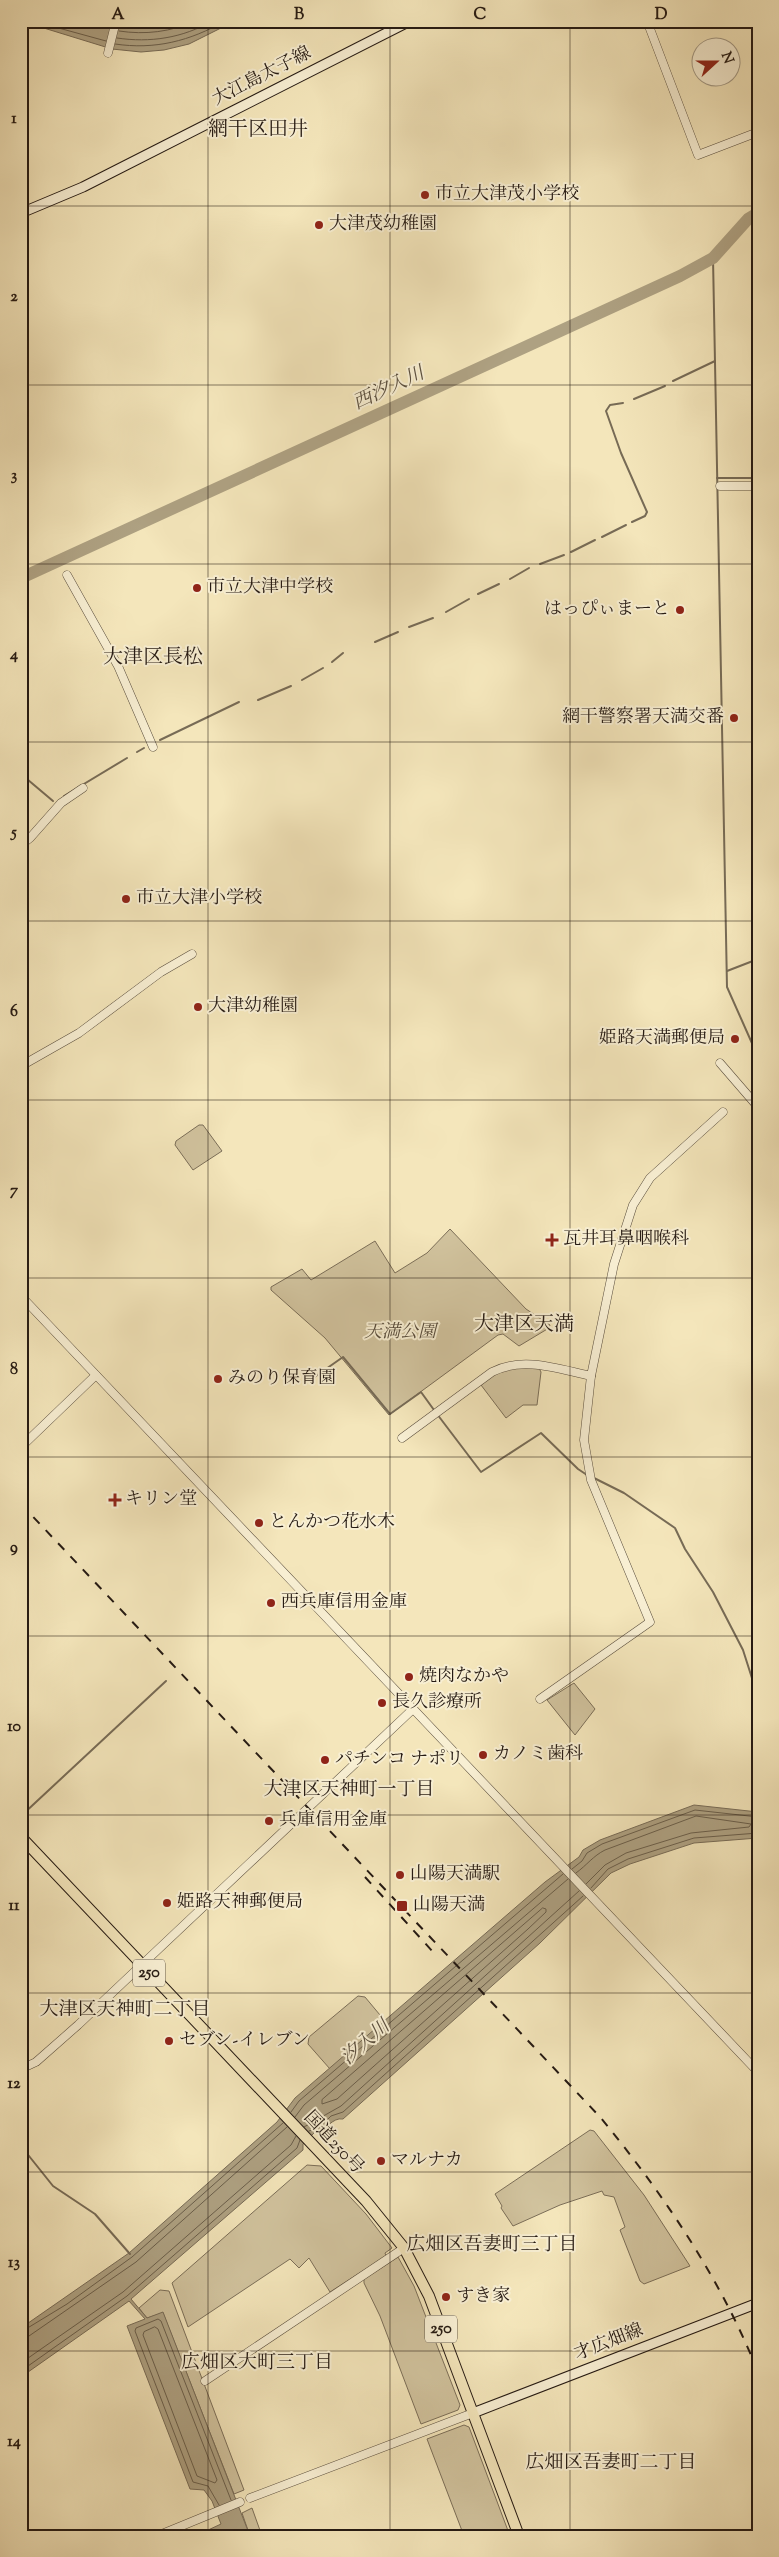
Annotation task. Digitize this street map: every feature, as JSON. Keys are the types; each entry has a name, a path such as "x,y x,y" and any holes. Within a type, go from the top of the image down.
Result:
{"highway":[{"name":"国道250号","path":"21,1838 366,2201 404,2248 429,2296 519,2536"}],"main road":[{"name":"大江島太子線","path":"21,213 91,183 410,21"},
{"name":"才広畑線","path":"473,2412 758,2303"}],"street":[{"path":"108,53 116,21"},
{"path":"647,21 698,155 758,132"},
{"path":"720,486 758,486"},
{"path":"67,575 118,666 152,747"},
{"path":"21,845 30,838 61,802 83,788"},
{"path":"21,1066 79,1033 160,972 192,954"},
{"path":"720,1063 758,1107"},
{"path":"540,1699 650,1622 590,1474 584,1440 591,1376 614,1264 633,1205 650,1178 723,1112"},
{"path":"21,1296 758,2072"},
{"path":"402,1438 492,1372 509,1364 525,1364 591,1376"},
{"path":"21,1447 96,1375"},
{"path":"21,2069 36,2062 142,1965 413,1708"},
{"path":"205,2381 404,2248"},
{"path":"250,2498 473,2412"},
{"path":"157,2536 240,2502"}],"green space":[{"path":"199,1125 203,1125 222,1151 193,1170 175,1145 176,1141"},
{"name":"天満公園","path":"450,1229 526,1309 550,1325 549,1328 519,1346 503,1334 498,1335 389,1415 325,1338 271,1290 271,1287 302,1269 311,1280 375,1241 395,1273 427,1253"},
{"path":"517,1366 539,1368 541,1372 537,1405 523,1405 506,1418 481,1385 497,1372"},
{"path":"574,1683 595,1709 575,1735 547,1700"},
{"path":"358,1996 365,1997 385,2021 330,2069 308,2044 309,2037"},
{"path":"590,2130 594,2131 644,2195 690,2266 644,2284 640,2281 620,2230 625,2227 614,2197 604,2195 602,2191 560,2205 513,2226 501,2208 502,2206 495,2194"},
{"path":"307,2165 321,2166 366,2214 392,2248 385,2253 386,2256 330,2292 309,2258 299,2268 290,2259 188,2327 172,2283"},
{"path":"398,2257 414,2286 460,2405 458,2410 421,2424 380,2316 364,2283 364,2279"},
{"path":"160,2290 169,2291 244,2490 234,2494 163,2313 147,2318 139,2308"},
{"path":"464,2425 469,2427 510,2536 464,2536 427,2439"},
{"path":"252,2508 262,2536 250,2536 242,2513"}],"water":[{"path":"21,21 235,21 189,44 164,50 141,52 112,49"},
{"name":"汐入川","path":"694,1805 758,1812 758,1838 694,1843 630,1864 611,1873 540,1943 343,2119 336,2120 315,2132 303,2144 303,2150 131,2299 147,2318 163,2312 250,2536 208,2536 206,2531 221,2524 212,2501 204,2490 190,2489 127,2326 145,2319 129,2301 21,2377 21,2328 129,2253 277,2122 295,2098 545,1882 579,1857 583,1850 600,1840"}],"waterway":[{"name":"西汐入川","path":"21,578 680,276 713,258 748,219 758,213"},
{"path":"713,258 727,987 755,1050 758,1065"},
{"path":"673,381 715,361"},
{"path":"634,399 665,386"},
{"path":"623,403 610,405 606,411 621,453 647,512 645,516 632,522"},
{"path":"717,478 758,478"},
{"path":"602,537 626,525"},
{"path":"571,552 595,540"},
{"path":"540,564 564,555"},
{"path":"510,579 529,568"},
{"path":"478,594 499,584"},
{"path":"446,612 469,599"},
{"path":"409,627 433,618"},
{"path":"375,642 398,632"},
{"path":"332,662 343,653"},
{"path":"302,680 323,668"},
{"path":"258,700 291,686"},
{"path":"160,740 239,702"},
{"path":"137,752 144,748"},
{"path":"64,796 127,758"},
{"path":"21,774 53,801"},
{"path":"727,971 758,959"},
{"path":"306,1383 343,1357 390,1414 421,1392 434,1410"},
{"path":"437,1414 481,1472 541,1433 578,1469 587,1475"},
{"path":"594,1478 624,1493 675,1528 685,1549 713,1592 743,1650 758,1697"},
{"path":"21,1816 166,1681"},
{"path":"21,2146 53,2186 95,2214 130,2254"}],"railway":[{"path":"21,1504 601,2118 669,2208 709,2271 727,2304 758,2372"},
{"path":"365,1877 434,1953"}],"place":[{"name":"市立大津茂小学校","path":"425,195"},
{"name":"大津茂幼稚園","path":"319,225"},
{"name":"市立大津中学校","path":"197,588"},
{"name":"はっぴぃまーと","path":"680,610"},
{"name":"網干警察署天満交番","path":"734,718"},
{"name":"市立大津小学校","path":"126,899"},
{"name":"大津幼稚園","path":"198,1007"},
{"name":"姫路天満郵便局","path":"735,1039"},
{"name":"瓦井耳鼻咽喉科","path":"552,1240"},
{"name":"みのり保育園","path":"218,1379"},
{"name":"キリン堂","path":"115,1500"},
{"name":"とんかつ花水木","path":"259,1523"},
{"name":"西兵庫信用金庫","path":"271,1603"},
{"name":"焼肉なかや","path":"409,1677"},
{"name":"長久診療所","path":"382,1703"},
{"name":"カノミ歯科","path":"483,1755"},
{"name":"パチンコ ナポリ","path":"325,1760"},
{"name":"兵庫信用金庫","path":"269,1821"},
{"name":"山陽天満駅","path":"400,1875"},
{"name":"姫路天神郵便局","path":"167,1903"},
{"name":"山陽天満","path":"402,1906"},
{"name":"セブン-イレブン","path":"169,2041"},
{"name":"マルナカ","path":"381,2161"},
{"name":"すき家","path":"446,2297"}],"district":[{"name":"網干区田井","path":"258,130"},
{"name":"大津区長松","path":"153,658"},
{"name":"大津区天満","path":"524,1325"},
{"name":"大津区天神町一丁目","path":"349,1790"},
{"name":"大津区天神町二丁目","path":"125,2010"},
{"name":"広畑区吾妻町三丁目","path":"492,2245"},
{"name":"広畑区大町三丁目","path":"257,2363"},
{"name":"広畑区吾妻町二丁目","path":"611,2463"}]}
